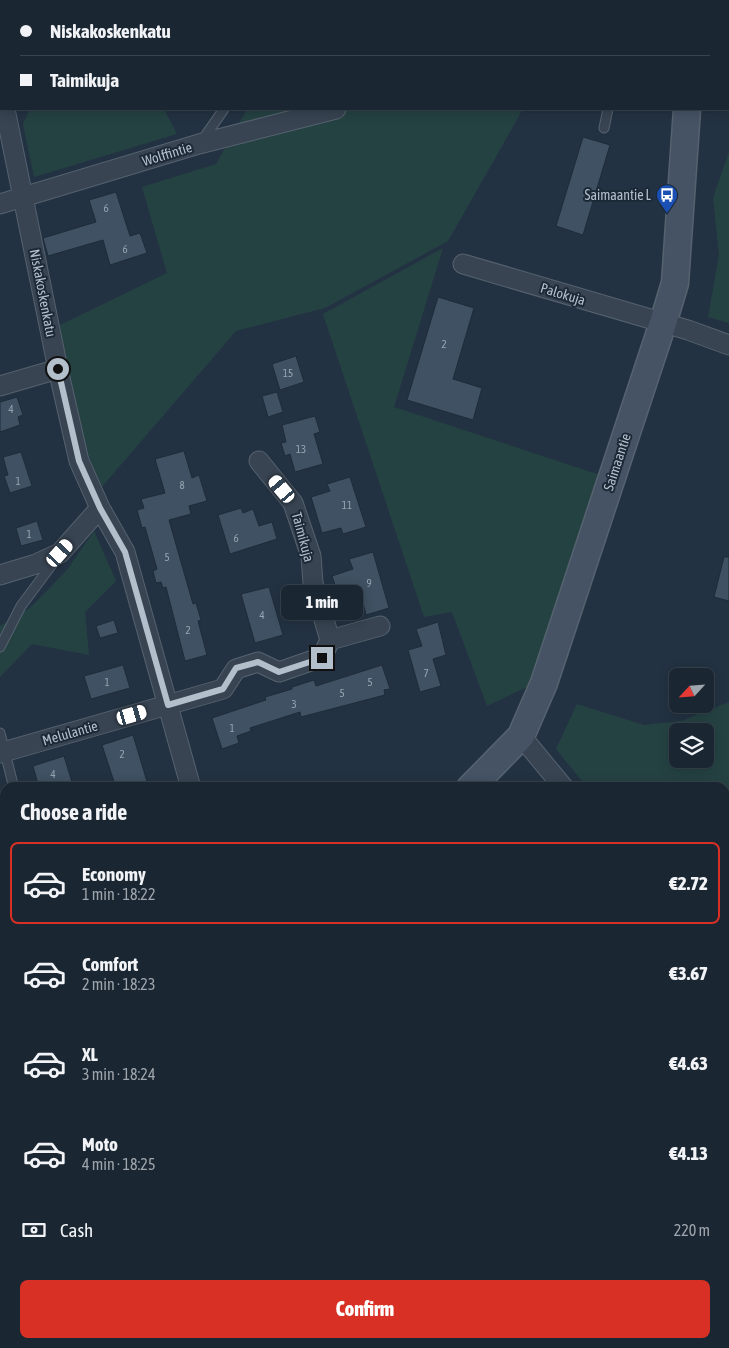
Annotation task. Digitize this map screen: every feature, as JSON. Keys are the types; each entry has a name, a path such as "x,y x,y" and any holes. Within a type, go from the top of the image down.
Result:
{"street":[{"name":"Niskakoskenkatu","path":"5,110 58,369 79,461 100,508 125,552 189,782"},
{"name":"Wolffintie","path":"0,204 199,144 323,110"},
{"name":"Saimaantie","path":"476,782 521,736 544,683 664,323 675,282 687,110"},
{"name":"Palokuja","path":"463,264 664,323 729,345"},
{"path":"0,386 58,369"},
{"name":"Taimikuja","path":"259,462 293,503 311,556 312,583 330,640"},
{"path":"0,575 36,564 60,553 100,508"},
{"path":"168,705 223,689 236,668 258,662 279,672 322,658 330,640 380,626"},
{"name":"Melulantie","path":"1,746 168,705"},
{"path":"521,736 559,782"}],"lane":[{"path":"199,144 223,110"},
{"path":"604,128 608,110"},
{"path":"0,647 21,606 60,553"},
{"path":"1,746 12,782"}],"green space":[{"path":"30,110 165,110 177,134 34,177 23,124"},
{"path":"246,110 522,110 448,241 325,308 236,331 100,489 73,407 60,325 167,273 142,187 216,164"},
{"path":"729,152 729,323 708,317 719,255 713,198"},
{"path":"443,248 394,407 600,475 536,666 527,687 487,706 452,612 424,617 323,314"},
{"path":"94,531 116,581 85,612 89,655 32,644 0,677 0,626 31,607 67,570"},
{"path":"729,702 729,782 583,782 556,749 577,704 644,725 681,721 701,713 714,713 714,708"}],"building":[{"path":"583,137 610,145 583,235 556,226"},
{"path":"116,192 130,236 140,233 147,253 110,265 103,240 48,256 43,238 96,222 89,200"},
{"path":"438,297 474,308 453,379 482,388 473,420 407,400"},
{"path":"296,356 304,382 280,390 272,364"},
{"path":"277,392 283,412 268,417 262,396"},
{"path":"17,397 23,415 18,417 20,425 0,432 0,402"},
{"path":"315,416 320,432 314,434 323,464 295,472 290,454 285,456 281,443 286,442 282,425"},
{"path":"184,451 192,478 199,475 207,501 189,506 191,514 169,520 193,604 196,603 201,620 198,621 207,655 185,661 166,587 163,588 161,582 156,583 153,571 157,569 145,527 142,528 137,510 144,508 141,499 165,493 155,459"},
{"path":"21,452 32,486 10,493 4,476 8,475 3,457"},
{"path":"350,477 366,527 343,534 341,528 322,533 311,497 330,491 327,484"},
{"path":"241,508 243,513 253,509 259,526 272,522 277,539 230,554 218,515"},
{"path":"37,521 43,540 21,546 16,528"},
{"path":"373,552 389,608 366,615 362,599 342,606 332,576 353,569 349,559"},
{"path":"724,557 729,557 729,601 714,597"},
{"path":"269,587 283,635 255,643 241,594"},
{"path":"114,620 118,633 100,638 96,626"},
{"path":"438,622 446,655 433,659 441,686 420,692 408,650 422,646 416,629"},
{"path":"123,665 130,688 91,699 84,676"},
{"path":"382,665 390,689 384,690 385,695 301,717 300,712 250,728 251,731 237,736 239,743 222,749 212,718 266,700 265,697 314,680 316,686"},
{"path":"133,735 147,782 114,782 102,745"},
{"path":"64,756 72,782 37,782 33,766"}],"place":[{"name":"Saimaantie L","path":"667,214"}],"route":[{"path":"58,369 79,461 100,508 125,552 168,705 223,689 236,668 258,662 279,672 322,658"}]}
